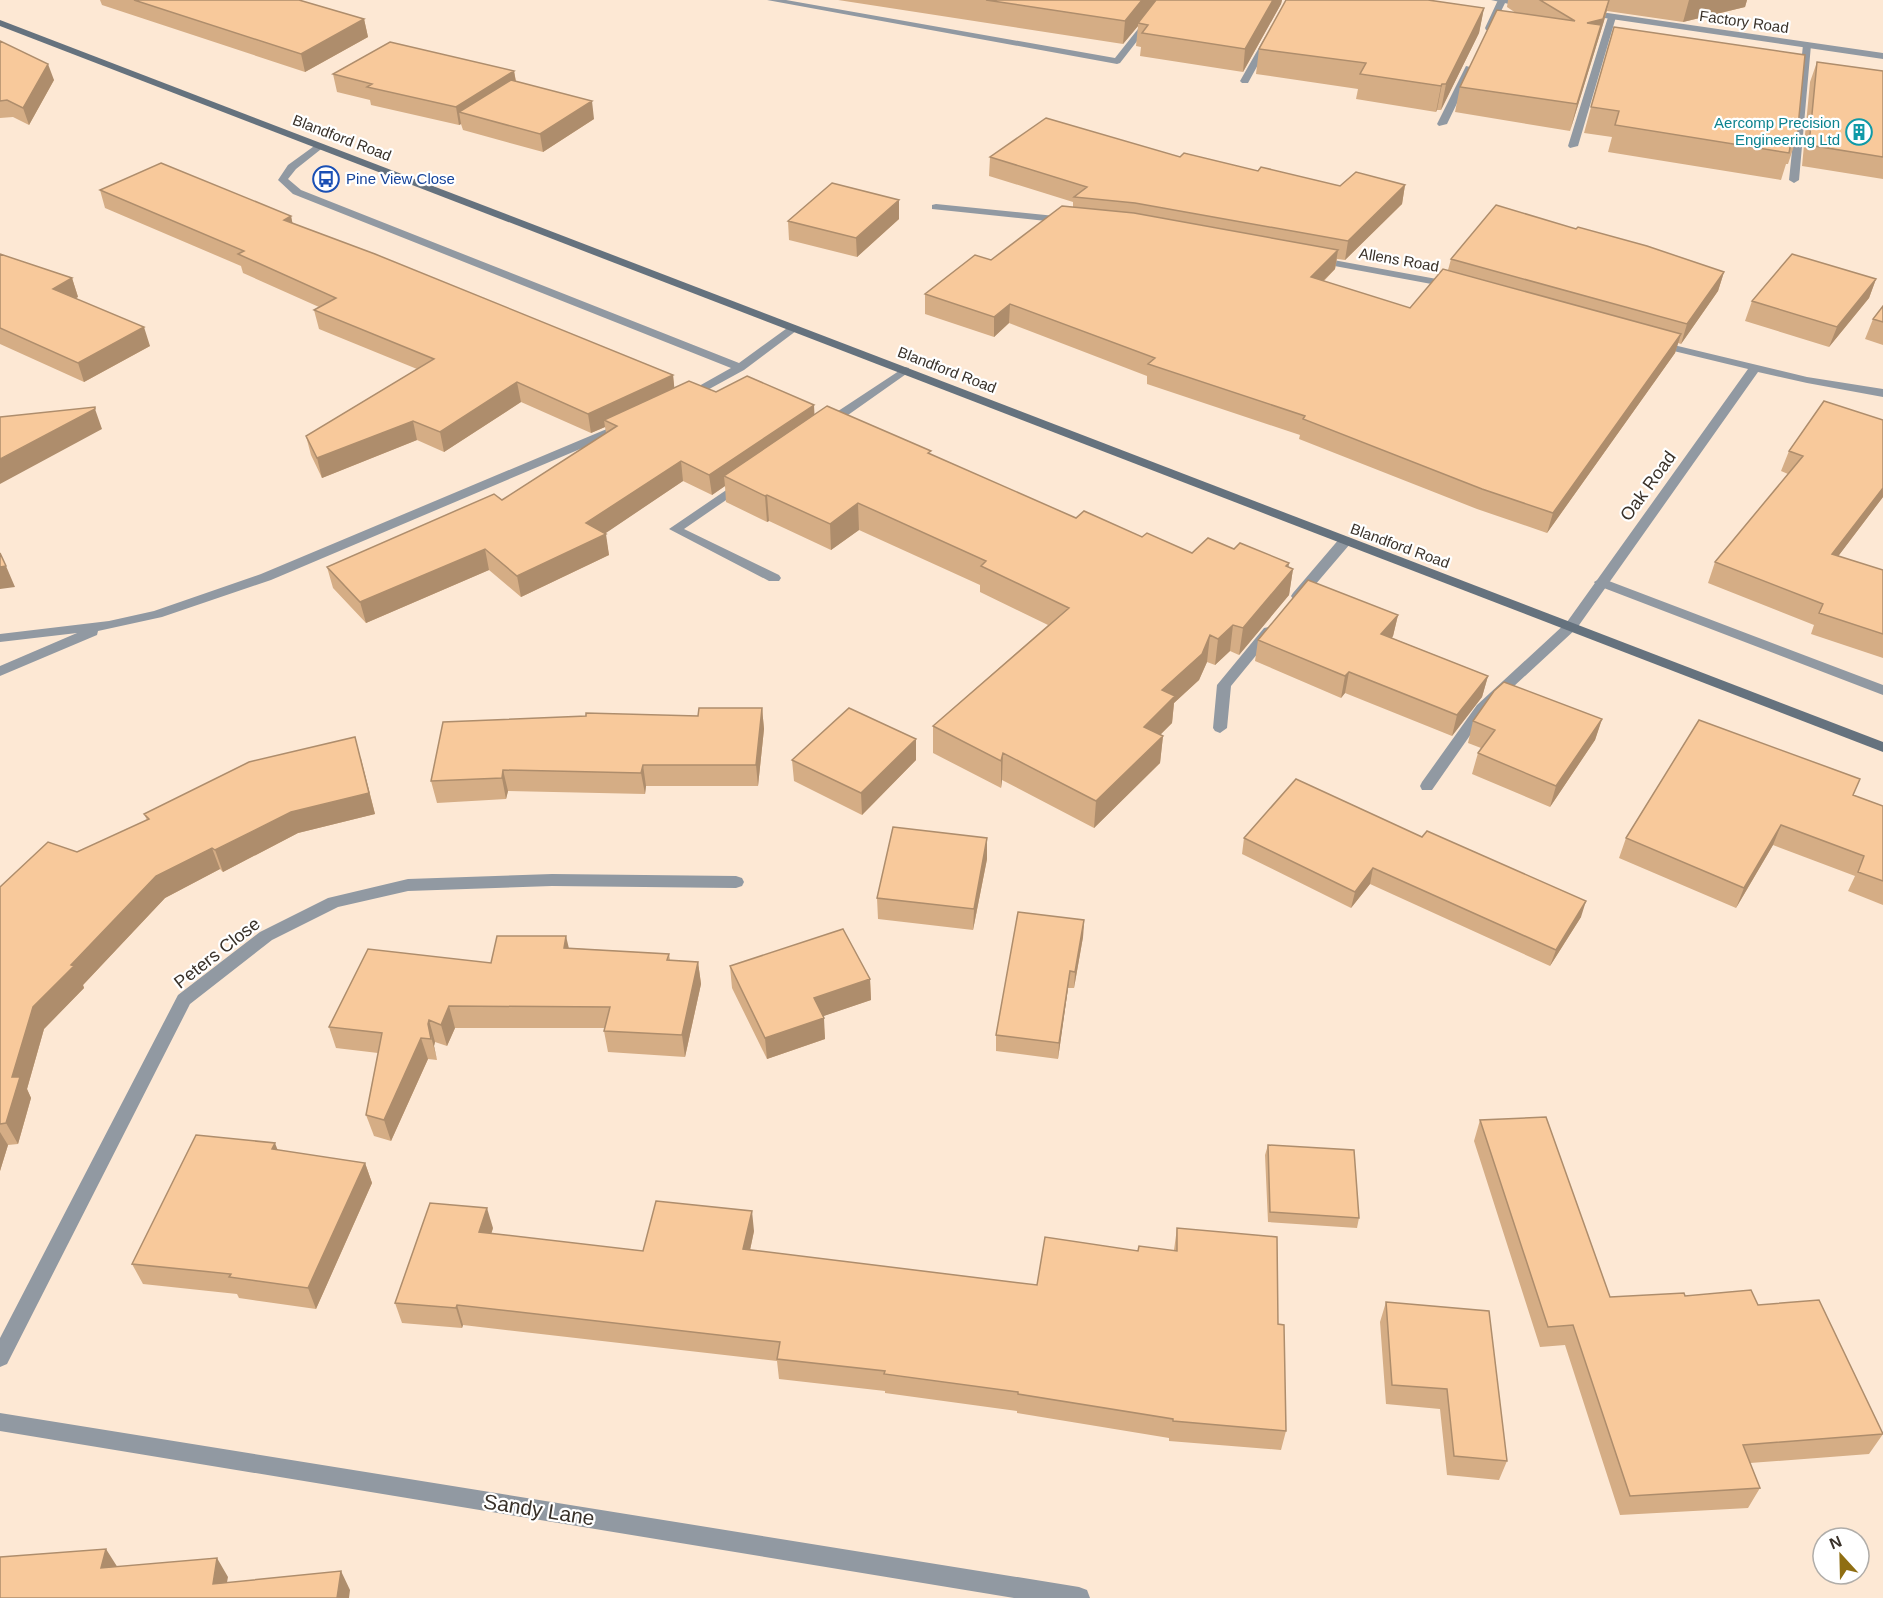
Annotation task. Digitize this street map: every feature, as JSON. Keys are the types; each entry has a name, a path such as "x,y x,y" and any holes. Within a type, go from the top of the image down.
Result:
{"main road":[{"name":"Blandford Road","path":"0,23 1345,541 1572,625 1883,747"}],"street":[{"path":"771,0 1117,61 1165,0"},
{"path":"1482,42 1498,1 1535,6"},
{"name":"Factory Road","path":"1579,12 1883,56"},
{"path":"1573,146 1612,17"},
{"path":"1245,81 1272,30"},
{"path":"1794,180 1807,45"},
{"path":"1442,124 1472,62"},
{"path":"320,146 292,167 283,180 297,192 740,368"},
{"path":"936,207 1075,221"},
{"name":"Allens Road","path":"1308,259 1464,288"},
{"path":"676,402 740,368 794,328"},
{"path":"1644,341 1807,380 1883,393"},
{"name":"Oak Road","path":"1427,786 1482,708 1572,625 1755,368"},
{"path":"819,429 905,370"},
{"path":"0,638 108,625 158,614 267,577 633,421"},
{"path":"752,476 675,528 774,578"},
{"path":"1292,604 1345,541"},
{"path":"1601,582 1883,690"},
{"path":"1220,728 1224,685 1277,622"},
{"path":"0,671 108,625"},
{"name":"Peters Close","path":"0,1358 184,1000 266,936 334,902 408,885 552,880 736,882"},
{"name":"Sandy Lane","path":"0,1422 1079,1598"}],"building":[{"path":"134,0 299,0 364,19 301,54"},
{"path":"986,0 1142,0 1125,21"},
{"path":"1156,0 1273,0 1245,49 1142,33 1148,25 1138,23"},
{"path":"1286,0 1428,0 1484,8 1446,84 1441,86 1360,74 1366,63 1259,49"},
{"path":"1540,0 1609,0 1603,19 1587,23 1601,25 1577,104 1460,87 1497,10 1575,21"},
{"path":"1614,27 1805,55 1797,137 1792,137 1789,153 1615,125 1619,111 1591,107"},
{"path":"0,41 48,64 23,108 7,100 0,101"},
{"path":"390,42 514,71 456,107 367,87 372,84 333,74"},
{"path":"1817,62 1883,71 1883,157 1809,145"},
{"path":"511,80 592,101 540,134 459,112"},
{"path":"1046,118 1180,157 1184,153 1258,171 1261,167 1340,186 1356,172 1405,185 1348,241 1135,203 1074,197 1087,187 990,157"},
{"path":"161,163 291,216 284,220 375,254 673,375 588,414 517,382 440,432 413,421 317,458 306,436 434,359 314,310 336,298 238,254 244,251 100,190"},
{"path":"832,183 899,200 856,238 788,221"},
{"path":"1496,205 1576,229 1578,227 1647,246 1724,272 1687,324 1451,259"},
{"path":"1062,206 1134,213 1338,250 1311,277 1410,308 1443,269 1681,334 1553,513 1482,489 1303,419 1305,416 1148,364 1155,358 1010,304 994,317 925,294 975,255 991,260"},
{"path":"0,254 72,278 53,289 144,327 78,363 0,328"},
{"path":"1792,254 1876,279 1837,327 1752,301"},
{"path":"1883,306 1883,322 1873,319"},
{"path":"747,376 814,405 709,475 681,461 586,523 606,534 517,576 485,549 360,602 327,567 494,494 502,500 617,426 604,420 689,381 716,392"},
{"path":"1824,401 1883,420 1883,488 1832,554 1883,570 1883,634 1819,613 1823,604 1715,562 1803,456 1789,451"},
{"path":"827,406 1076,518 1084,511 1142,537 1147,533 1192,553 1208,538 1234,549 1240,543 1289,563 1286,566 1293,569 1243,628 1233,625 1218,639 1210,635 1202,654 1162,690 1175,696 1144,727 1163,736 1096,801 1003,753 1001,761 933,726 1069,608 981,566 986,561 858,503 830,524 724,476"},
{"path":"95,407 95,409 0,459 0,417"},
{"path":"0,553 6,566 0,567"},
{"path":"1308,580 1398,615 1381,634 1488,676 1457,715 1349,672 1345,676 1258,640"},
{"path":"1504,682 1602,719 1556,786 1478,753 1495,730 1473,721 1494,691"},
{"path":"699,708 762,708 756,765 643,765 641,773 503,770 502,778 431,781 443,722 586,716 586,713 698,716"},
{"path":"849,708 916,739 861,793 792,760"},
{"path":"1699,720 1860,779 1853,795 1883,806 1883,881 1858,872 1864,856 1781,825 1744,888 1626,838"},
{"path":"355,737 369,793 291,812 156,876 71,965 74,966 33,1007 12,1077 20,1077 6,1123 0,1124 0,887 48,842 77,852 149,819 144,814 249,762"},
{"path":"1296,779 1422,837 1427,831 1586,901 1556,950 1373,868 1355,892 1244,838"},
{"path":"893,827 987,838 974,909 877,898"},
{"path":"1018,912 1084,920 1075,972 1070,971 1059,1043 996,1035"},
{"path":"843,929 870,979 814,998 824,1018 765,1038 730,966"},
{"path":"497,936 566,936 564,948 669,954 667,960 698,962 682,1035 604,1031 610,1007 449,1006 441,1025 429,1020 431,1039 421,1038 384,1120 366,1115 382,1033 329,1027 368,949 491,963"},
{"path":"1546,1117 1610,1297 1684,1293 1685,1296 1751,1290 1758,1305 1819,1300 1883,1434 1743,1445 1760,1488 1630,1496 1573,1325 1548,1327 1480,1120"},
{"path":"196,1135 275,1143 272,1149 365,1163 308,1288 229,1277 231,1274 132,1264"},
{"path":"1268,1145 1354,1150 1359,1218 1270,1212"},
{"path":"656,1201 752,1211 743,1249 1037,1285 1045,1237 1138,1251 1139,1246 1177,1251 1177,1228 1277,1237 1278,1324 1284,1325 1286,1431 1173,1421 1173,1419 1018,1394 1018,1392 884,1374 885,1371 777,1359 780,1342 457,1305 456,1308 395,1303 430,1203 487,1208 479,1232 643,1251"},
{"path":"1386,1302 1489,1311 1507,1461 1454,1456 1447,1389 1392,1385"},
{"path":"106,1549 101,1568 217,1558 213,1584 341,1571 337,1598 0,1598 0,1557"}],"place":[{"name":"Aercomp Precision Engineering Ltd","path":"1859,132"},
{"name":"Pine View Close","path":"326,179"}]}
